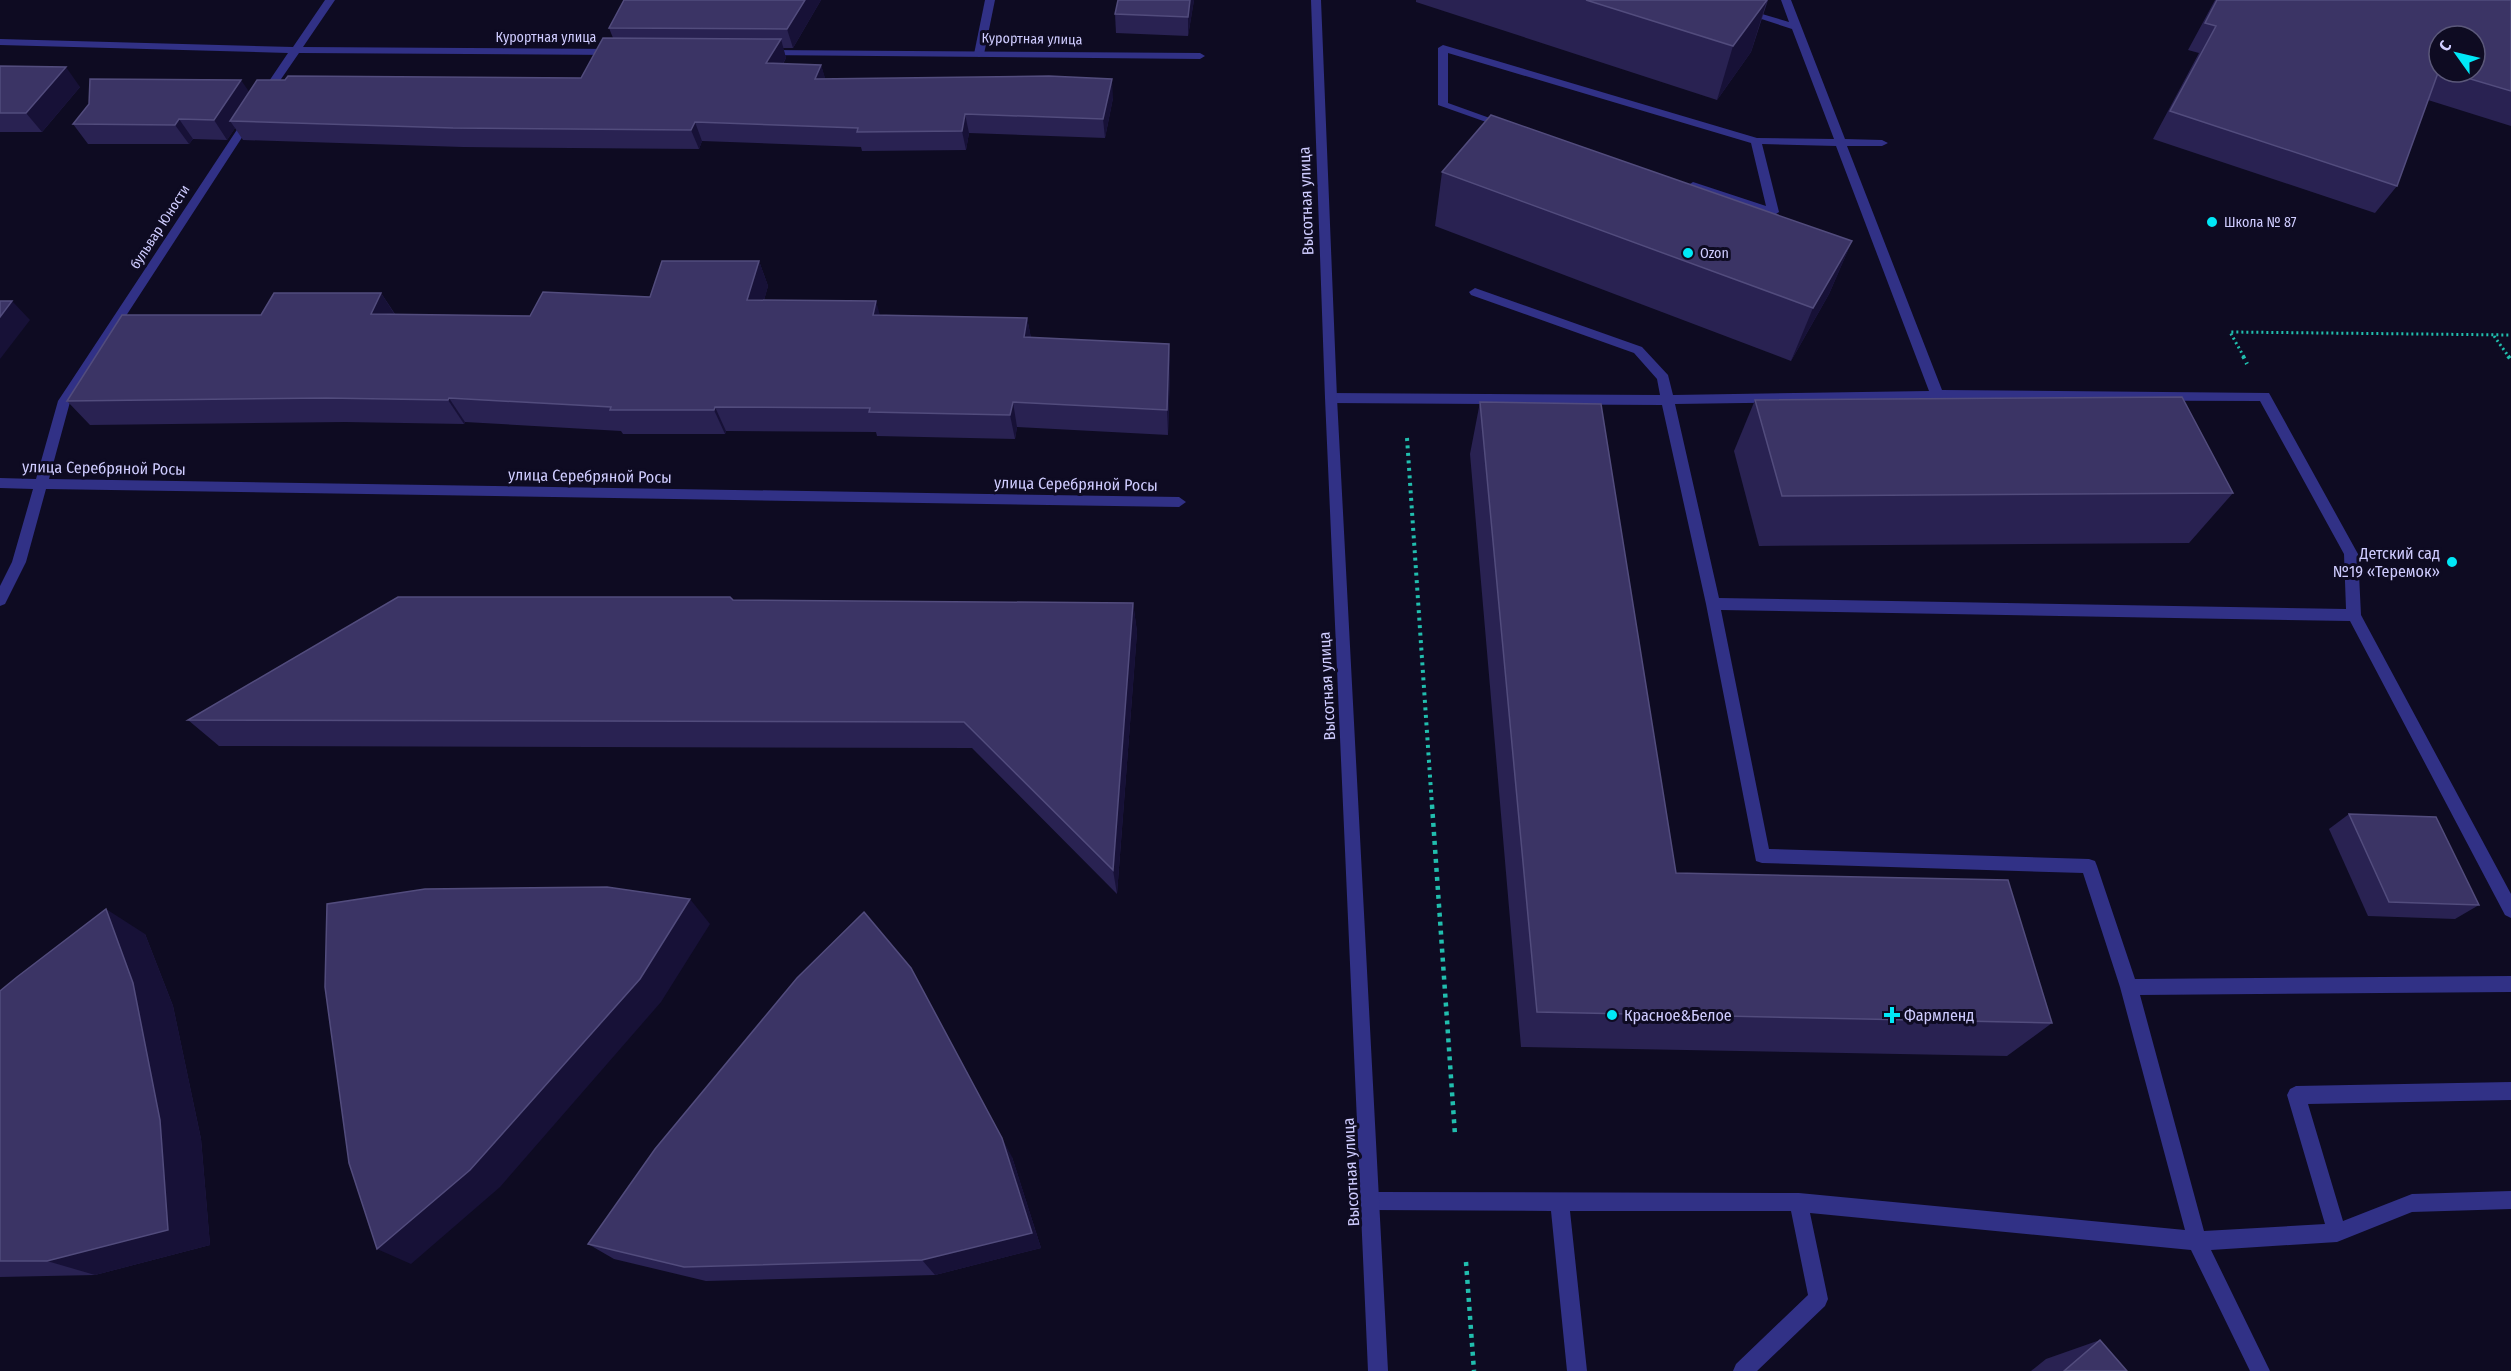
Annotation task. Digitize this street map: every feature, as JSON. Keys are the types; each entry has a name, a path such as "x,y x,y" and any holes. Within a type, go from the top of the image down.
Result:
{"street":[{"name":"бульвар Юности","path":"0,600 19,562 64,400 294,50 330,0"},
{"path":"980,54 990,0"},
{"name":"Высотная улица","path":"1316,0 1331,398 1378,1371"},
{"path":"1786,0 1937,395"},
{"path":"1734,9 1797,27"},
{"name":"Курортная улица","path":"0,42 294,50 625,52"},
{"path":"1523,130 1443,105 1443,48 1756,141 1882,143"},
{"name":"Курортная улица","path":"755,53 1200,56"},
{"path":"1682,182 1773,212 1756,141"},
{"path":"1475,292 1638,350 1663,378 1670,400 1713,604 1762,856 2089,866 2129,987 2197,1241 2260,1371"},
{"path":"1331,398 1670,400 1937,395 2264,396 2351,554 2354,615 2511,910"},
{"name":"улица Серебряной Росы","path":"0,483 1179,502"},
{"path":"1713,604 2354,615"},
{"path":"2129,987 2511,984"},
{"path":"2337,1233 2296,1095 2511,1091"},
{"path":"1371,1201 1800,1202 2197,1241 2337,1233 2412,1203 2511,1200"},
{"path":"1560,1202 1577,1371"},
{"path":"1743,1371 1818,1299 1800,1202"}],"path":[{"path":"2230,332 2511,335"},
{"path":"2493,336 2511,360"},
{"path":"1407,438 1455,1135"},
{"path":"1466,1263 1474,1371"}],"building":[{"path":"624,0 805,0 787,29 609,28"},
{"path":"1118,0 1190,0 1188,17 1115,14"},
{"path":"1586,0 1767,0 1733,46"},
{"path":"2217,0 2511,0 2511,91 2487,84 2487,24 2427,24 2427,84 2434,84 2397,186 2170,111 2216,26 2205,23"},
{"path":"603,38 781,39 766,63 821,65 815,79 1049,76 1112,79 1103,119 965,114 962,131 857,132 858,128 695,122 691,130 453,128 230,121 257,80 285,80 288,76 581,78"},
{"path":"0,66 66,67 26,113 0,113"},
{"path":"90,79 241,80 214,120 179,119 175,125 73,124 89,104"},
{"path":"1491,115 1852,241 1813,308 1442,172"},
{"path":"662,261 759,261 747,300 876,301 873,315 1027,318 1024,337 1169,344 1167,410 1013,402 1010,415 869,412 870,408 715,407 714,410 610,410 611,407 449,398 448,400 326,398 67,401 122,315 261,315 274,293 381,293 371,314 530,316 543,292 650,297"},
{"path":"0,301 12,301 0,317"},
{"path":"2182,397 2233,493 1782,496 1755,400"},
{"path":"1480,402 1601,404 1676,873 2008,880 2052,1023 1537,1012"},
{"path":"398,597 730,597 733,600 1133,603 1113,870 964,722 188,720"},
{"path":"2349,814 2436,817 2479,905 2389,902"},
{"path":"607,887 690,899 640,979 470,1170 377,1249 349,1163 325,987 327,904 425,889"},
{"path":"106,909 133,983 160,1120 168,1230 47,1261 0,1261 0,991"},
{"path":"864,912 911,968 1002,1138 1032,1233 922,1260 684,1267 588,1244 655,1149 797,978"},
{"path":"2100,1340 2127,1371 2064,1371"}],"place":[{"name":"Школа № 87","path":"2212,222"},
{"name":"Ozon","path":"1688,253"},
{"name":"Детский сад №19 «Теремок»","path":"2452,562"},
{"name":"Красное&Белое","path":"1612,1015"},
{"name":"Фармленд","path":"1892,1015"}]}
